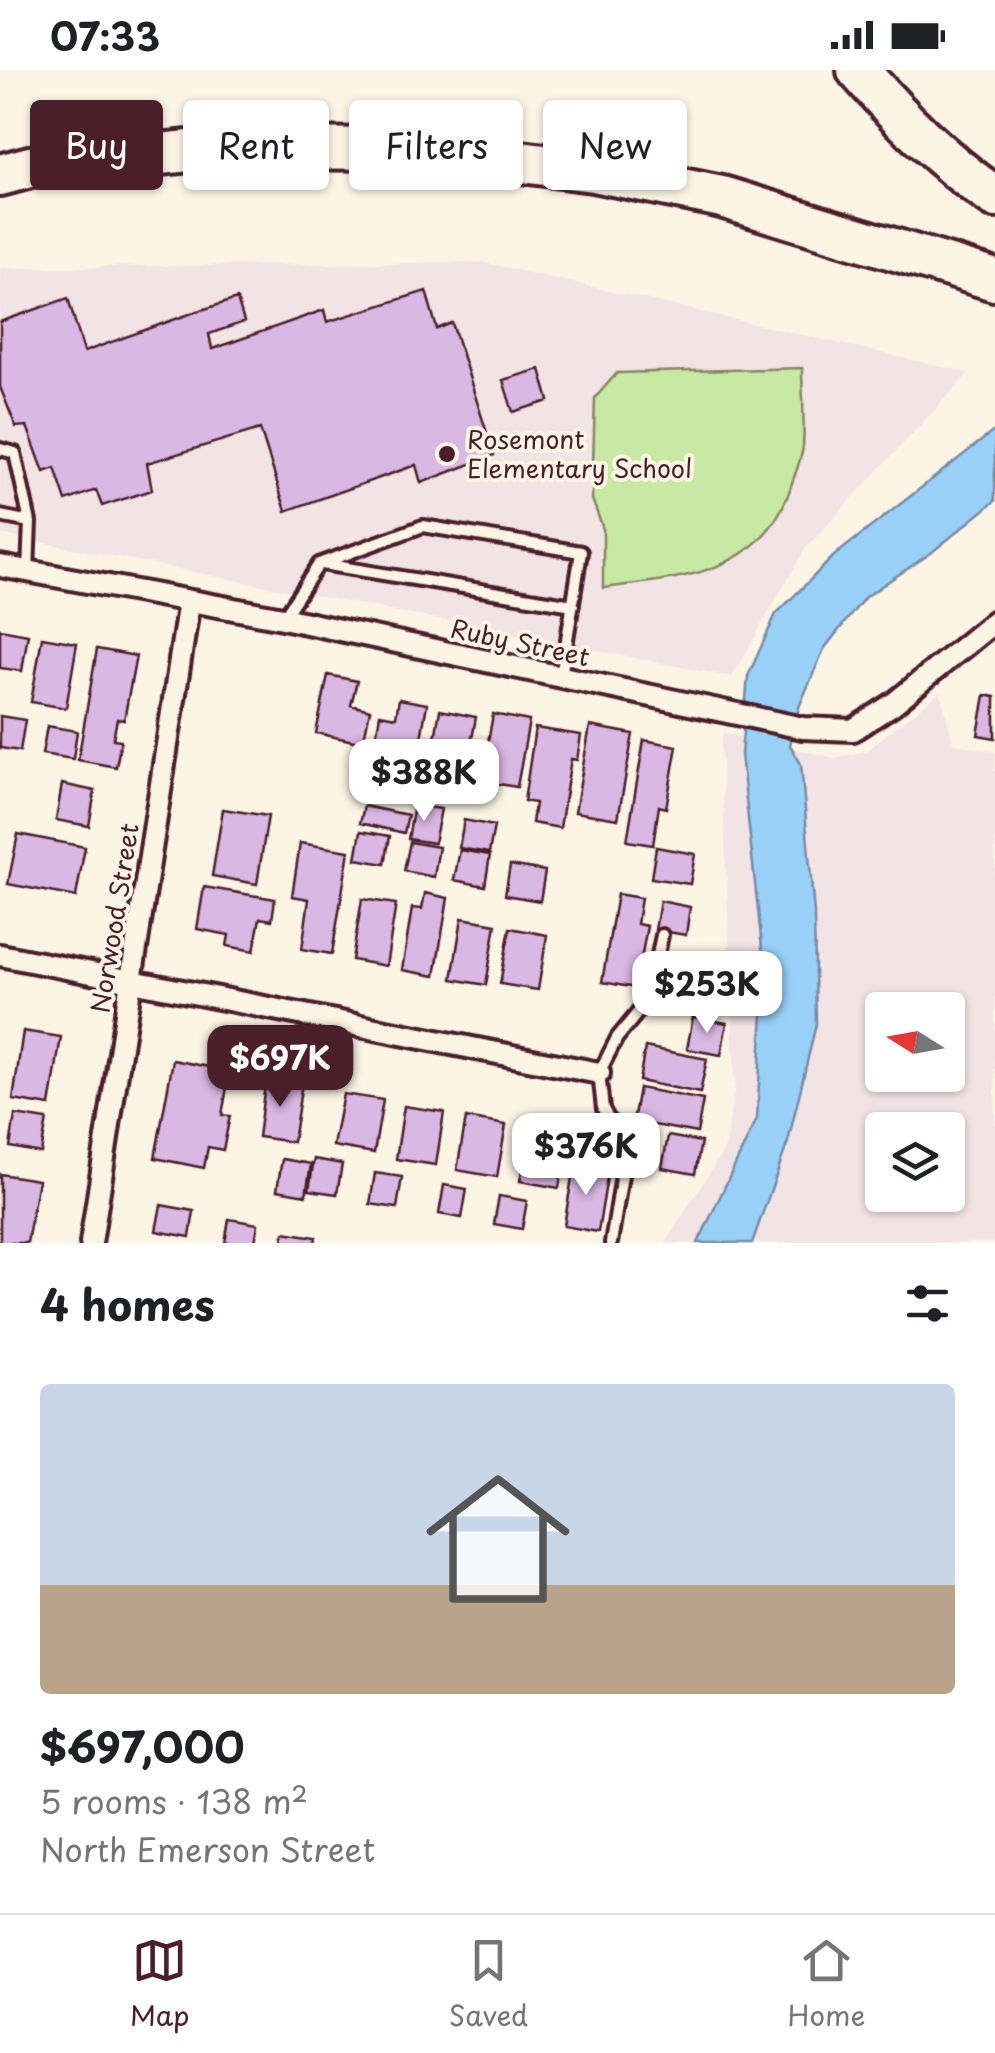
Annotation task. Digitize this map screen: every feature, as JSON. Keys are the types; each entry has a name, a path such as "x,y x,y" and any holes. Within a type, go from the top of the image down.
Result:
{"highway":[{"path":"858,70 920,136 966,178 995,197"},
{"path":"0,174 30,167 220,148 409,149 593,171 722,197 995,280"}],"street":[{"name":"Ruby Street","path":"0,566 283,618 803,728 853,730 893,704 995,621"},
{"name":"Norwood Street","path":"91,1243 189,601"},
{"path":"0,955 599,1073"}],"lane":[{"path":"0,450 15,452 30,522 28,571"},
{"path":"0,516 30,522"},
{"path":"283,618 319,564 423,526 581,552 562,677"},
{"path":"319,564 573,605"},
{"path":"611,1243 625,1158 603,1109 599,1073 617,1038 649,1000 662,935"}],"shaded area":[{"name":"Rosemont Elementary School","path":"482,262 969,373 805,549 732,677 0,534 0,268"},
{"path":"940,692 953,743 995,752 995,1243 665,1243 725,1148 735,1086 723,733 835,758 866,751"}],"green space":[{"path":"802,368 801,455 779,513 762,536 742,554 718,566 663,580 603,588 603,529 592,499 595,398 617,373"}],"water":[{"path":"995,430 995,501 931,553 865,597 824,649 799,707 790,745 801,764 814,913 816,1024 788,1142 752,1243 698,1243 757,1119 765,975 741,754 748,676 776,614 834,556"}],"building":[{"path":"426,291 437,329 452,323 494,455 421,483 416,465 286,511 260,429 147,463 152,490 102,506 96,490 66,501 55,468 44,472 27,426 16,427 0,387 0,322 68,298 84,352 237,299 244,322 209,334 212,349 324,310 327,322"},
{"path":"540,369 549,401 513,412 503,380"},
{"path":"0,629 28,634 22,671 0,668"},
{"path":"42,637 77,643 66,708 31,702"},
{"path":"97,649 136,656 124,720 117,719 113,739 121,740 116,767 78,760"},
{"path":"328,675 357,681 351,705 370,710 363,743 316,733"},
{"path":"985,695 995,697 995,738 978,735"},
{"path":"399,699 427,704 415,773 371,766 380,714 396,717"},
{"path":"440,710 476,717 465,778 429,772"},
{"path":"493,714 529,721 517,787 481,781"},
{"path":"0,716 25,720 20,751 0,748"},
{"path":"47,726 77,731 73,759 42,754"},
{"path":"590,726 633,734 618,819 575,812"},
{"path":"535,728 581,735 577,760 571,759 560,828 532,823 535,803 524,801"},
{"path":"644,740 677,746 666,808 659,806 653,845 627,841"},
{"path":"62,784 95,791 89,826 56,820"},
{"path":"414,805 441,809 434,843 408,839"},
{"path":"364,806 408,815 404,833 360,823"},
{"path":"223,809 268,816 257,884 212,876"},
{"path":"464,820 494,826 489,853 459,848"},
{"path":"361,831 390,836 385,864 356,859"},
{"path":"18,834 85,847 76,897 8,884"},
{"path":"410,842 439,847 434,877 404,871"},
{"path":"300,843 349,851 332,954 302,949 309,899 292,896"},
{"path":"656,847 695,854 690,884 651,878"},
{"path":"460,850 490,855 485,886 454,880"},
{"path":"510,865 545,871 540,901 505,895"},
{"path":"204,887 275,899 272,920 260,918 254,951 227,946 229,935 197,929"},
{"path":"425,893 448,898 435,976 402,970 412,908 422,909"},
{"path":"617,894 641,898 637,924 647,926 636,988 602,982"},
{"path":"362,899 396,904 386,966 352,960"},
{"path":"660,901 690,907 686,935 655,930"},
{"path":"462,918 496,924 486,985 452,979"},
{"path":"510,928 547,935 538,990 500,984"},
{"path":"693,1017 727,1023 721,1055 687,1049"},
{"path":"23,1031 61,1037 50,1106 13,1100"},
{"path":"645,1047 707,1059 700,1093 639,1081"},
{"path":"173,1060 230,1071 222,1115 230,1116 223,1150 208,1147 204,1168 155,1158"},
{"path":"266,1077 302,1083 293,1142 258,1137"},
{"path":"639,1088 703,1100 697,1133 633,1121"},
{"path":"343,1094 383,1100 374,1153 333,1146"},
{"path":"404,1106 444,1112 436,1165 396,1159"},
{"path":"15,1115 47,1120 41,1153 10,1147"},
{"path":"466,1118 506,1125 497,1177 457,1170"},
{"path":"529,1131 567,1138 559,1188 520,1181"},
{"path":"668,1136 701,1142 695,1174 662,1168"},
{"path":"282,1159 311,1164 306,1195 277,1190"},
{"path":"314,1159 342,1164 337,1194 309,1190"},
{"path":"574,1165 608,1171 598,1232 564,1226"},
{"path":"375,1173 402,1177 397,1208 370,1204"},
{"path":"0,1174 38,1180 27,1243 0,1243"},
{"path":"444,1185 467,1189 462,1218 439,1214"},
{"path":"499,1196 527,1201 522,1229 494,1224"},
{"path":"161,1205 194,1211 190,1237 156,1231"},
{"path":"229,1219 258,1224 255,1243 225,1243"},
{"path":"284,1232 316,1237 315,1243 283,1243"}],"place":[{"name":"Rosemont Elementary School","path":"447,454"}]}
